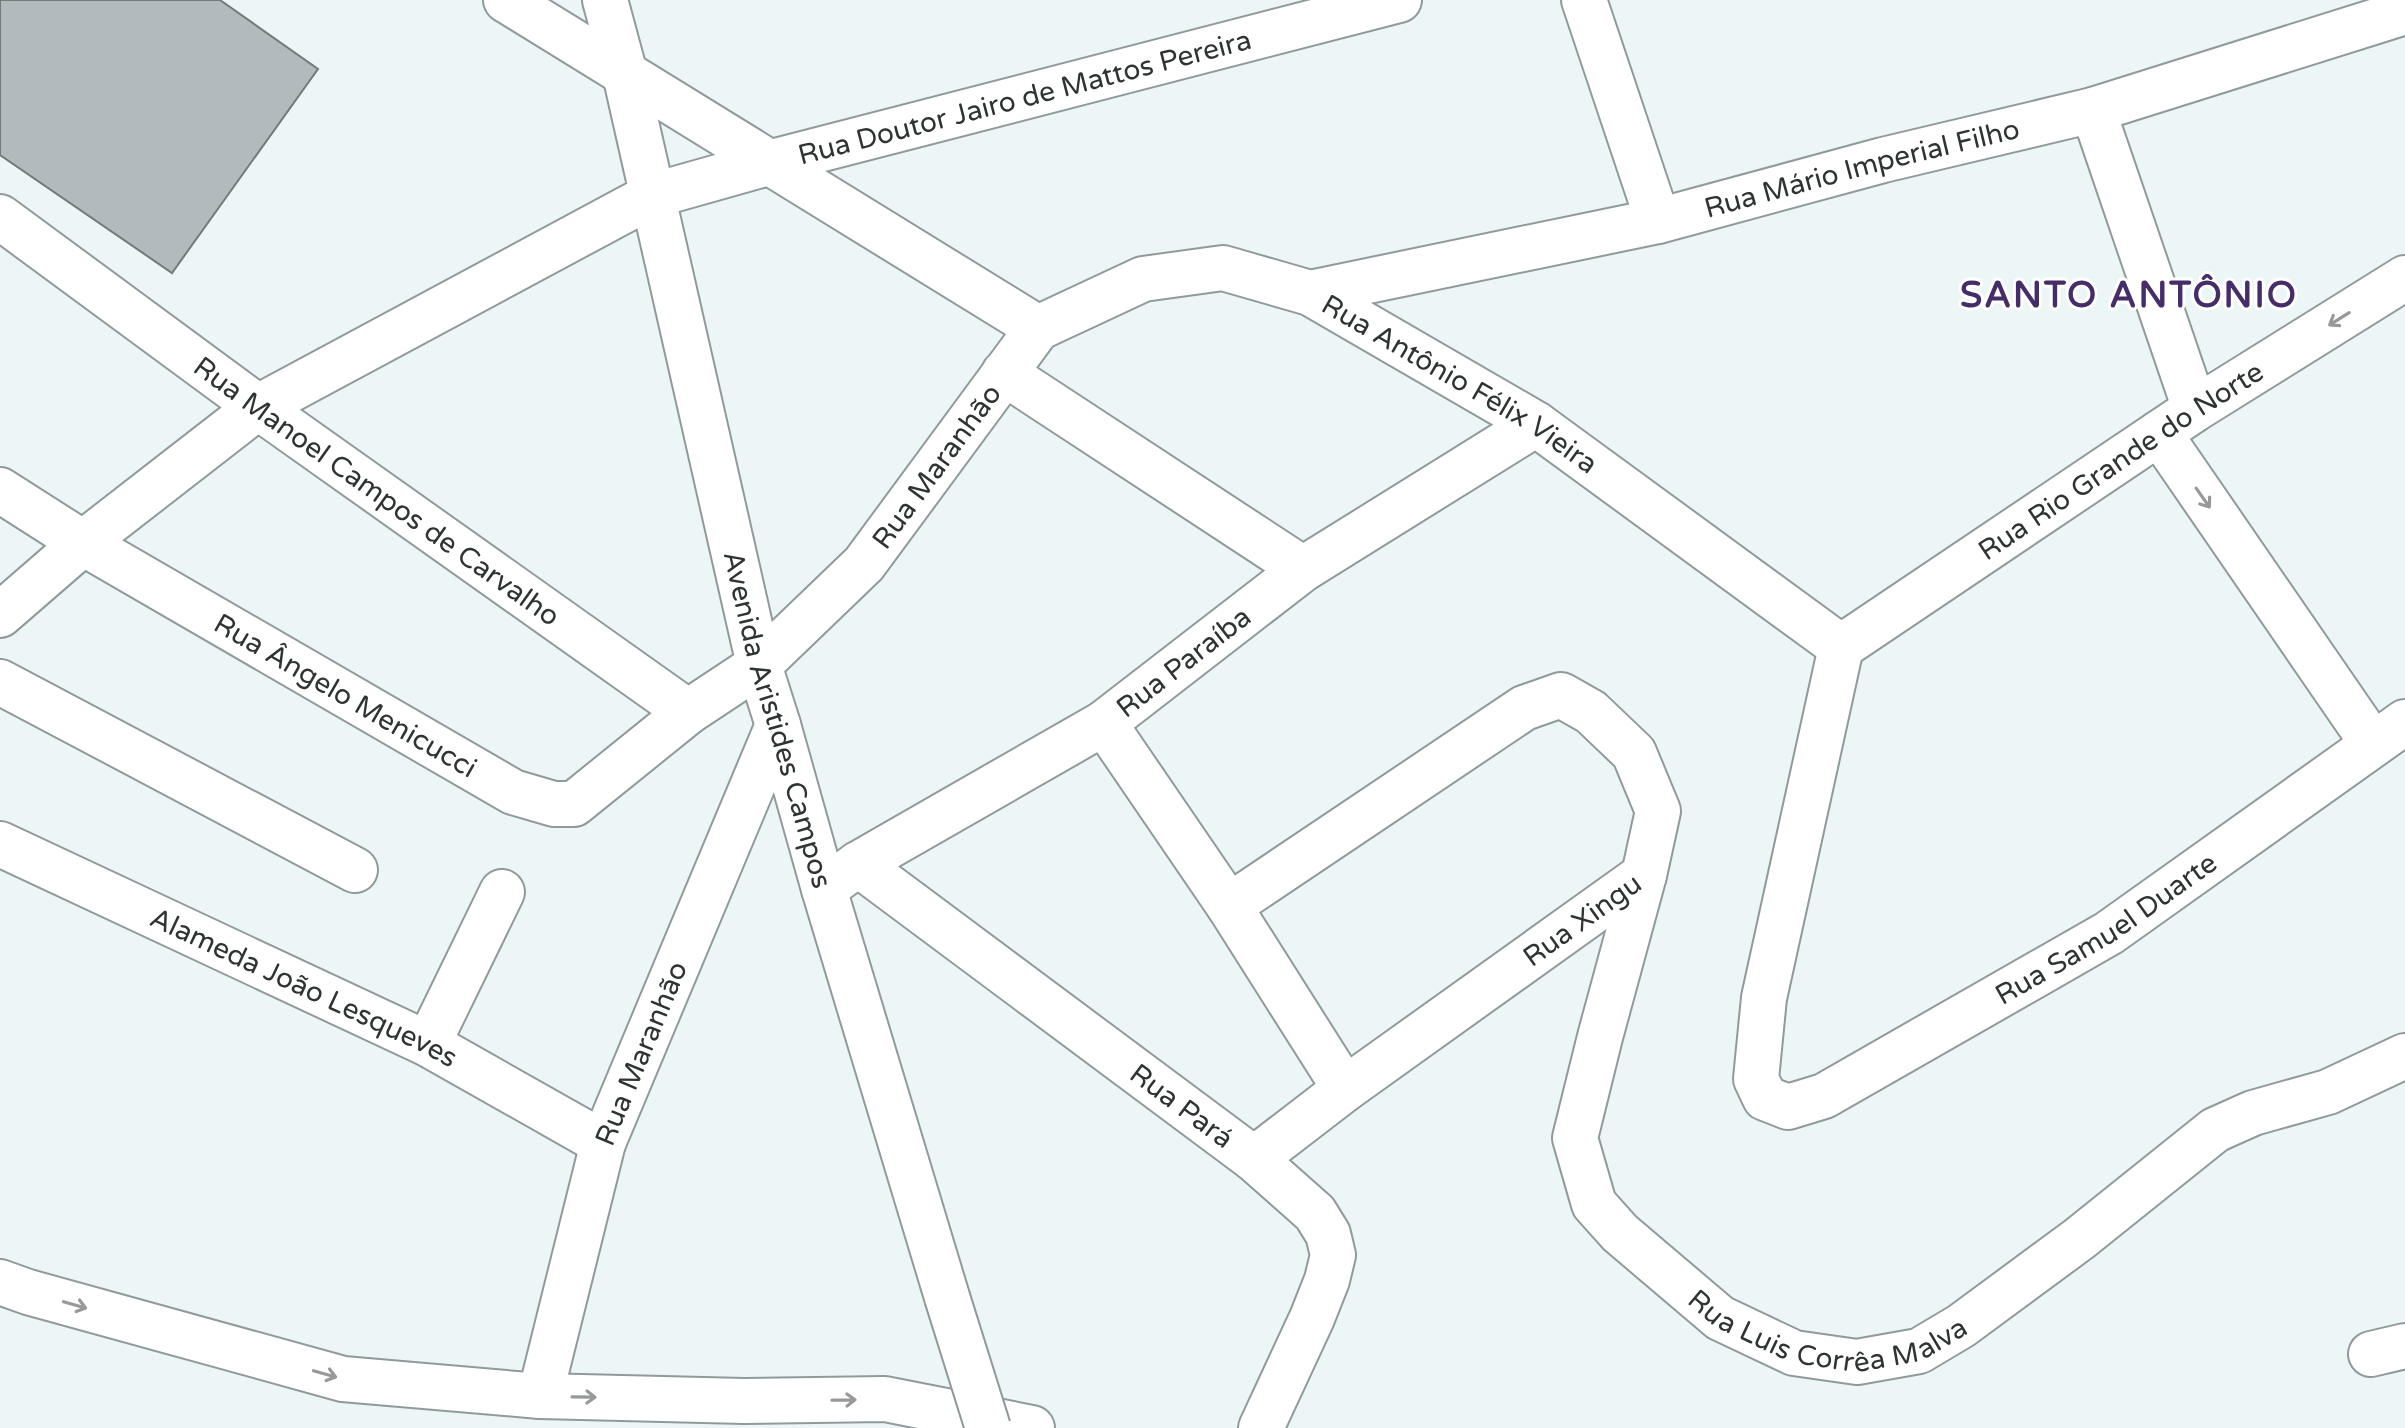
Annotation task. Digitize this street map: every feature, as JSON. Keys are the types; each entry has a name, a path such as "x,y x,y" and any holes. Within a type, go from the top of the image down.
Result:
{"main road":[{"path":"506,0 1038,328"},
{"name":"Avenida Aristides Campos","path":"605,0 625,74 759,665 778,725 841,876 947,1297 988,1428"},
{"name":"Rua Doutor Jairo de Mattos Pereira","path":"0,615 83,543 258,407 651,196 1399,0"},
{"path":"1584,0 1658,221"},
{"name":"Rua Mário Imperial Filho","path":"1310,293 1658,221 1883,160 2093,110 2405,12"},
{"path":"2093,110 2195,409"},
{"name":"Rua Manoel Campos de Carvalho","path":"0,217 258,407 688,712"},
{"name":"Rua Antônio Félix Vieira","path":"1038,328 1143,279 1223,268 1310,293 1536,424 1841,647"},
{"name":"Rua Rio Grande do Norte","path":"1841,647 2195,409 2405,278"},
{"name":"Rua Maranhão","path":"759,665 864,564 1038,328"},
{"path":"1004,373 1303,569"},
{"name":"Rua Paraíba","path":"841,876 1104,723 1303,569 1536,424"},
{"path":"2159,433 2389,733"},
{"name":"Rua Ângelo Menicucci","path":"0,490 83,543 513,792 554,804 574,804 688,712"},
{"name":"Rua Samuel Duarte","path":"1841,647 1764,998 1756,1079 1765,1098 1788,1107 1824,1096 2109,933 2389,733"},
{"path":"688,712 759,665"},
{"path":"0,682 355,870"},
{"name":"Rua Xingu","path":"1229,906 1512,715 1561,695 1591,712 1634,753 1658,811 1644,875 1345,1089 1254,1159"},
{"path":"1104,723 1229,906 1345,1089"},
{"name":"Rua Maranhão","path":"540,1396 603,1143 778,725"},
{"name":"Alameda João Lesqueves","path":"0,844 428,1044 603,1143"},
{"name":"Rua Luis Corrêa Malva","path":"1644,875 1575,1138 1594,1204 1620,1233 1720,1318 1794,1353 1857,1362 1919,1351 1961,1326 2067,1248 2215,1130 2253,1113 2328,1092 2405,1056"},
{"name":"Rua Pará","path":"841,876 1254,1159 1315,1213 1328,1234 1333,1255 1327,1280 1261,1428"},
{"path":"428,1044 502,892"},
{"path":"0,1282 343,1379 540,1396 744,1401 885,1399 1032,1428"}],"building":[{"path":"0,0 220,0 318,69 172,273 0,155"}],"district":[{"name":"SANTO ANTÔNIO","path":"2129,294"}]}
